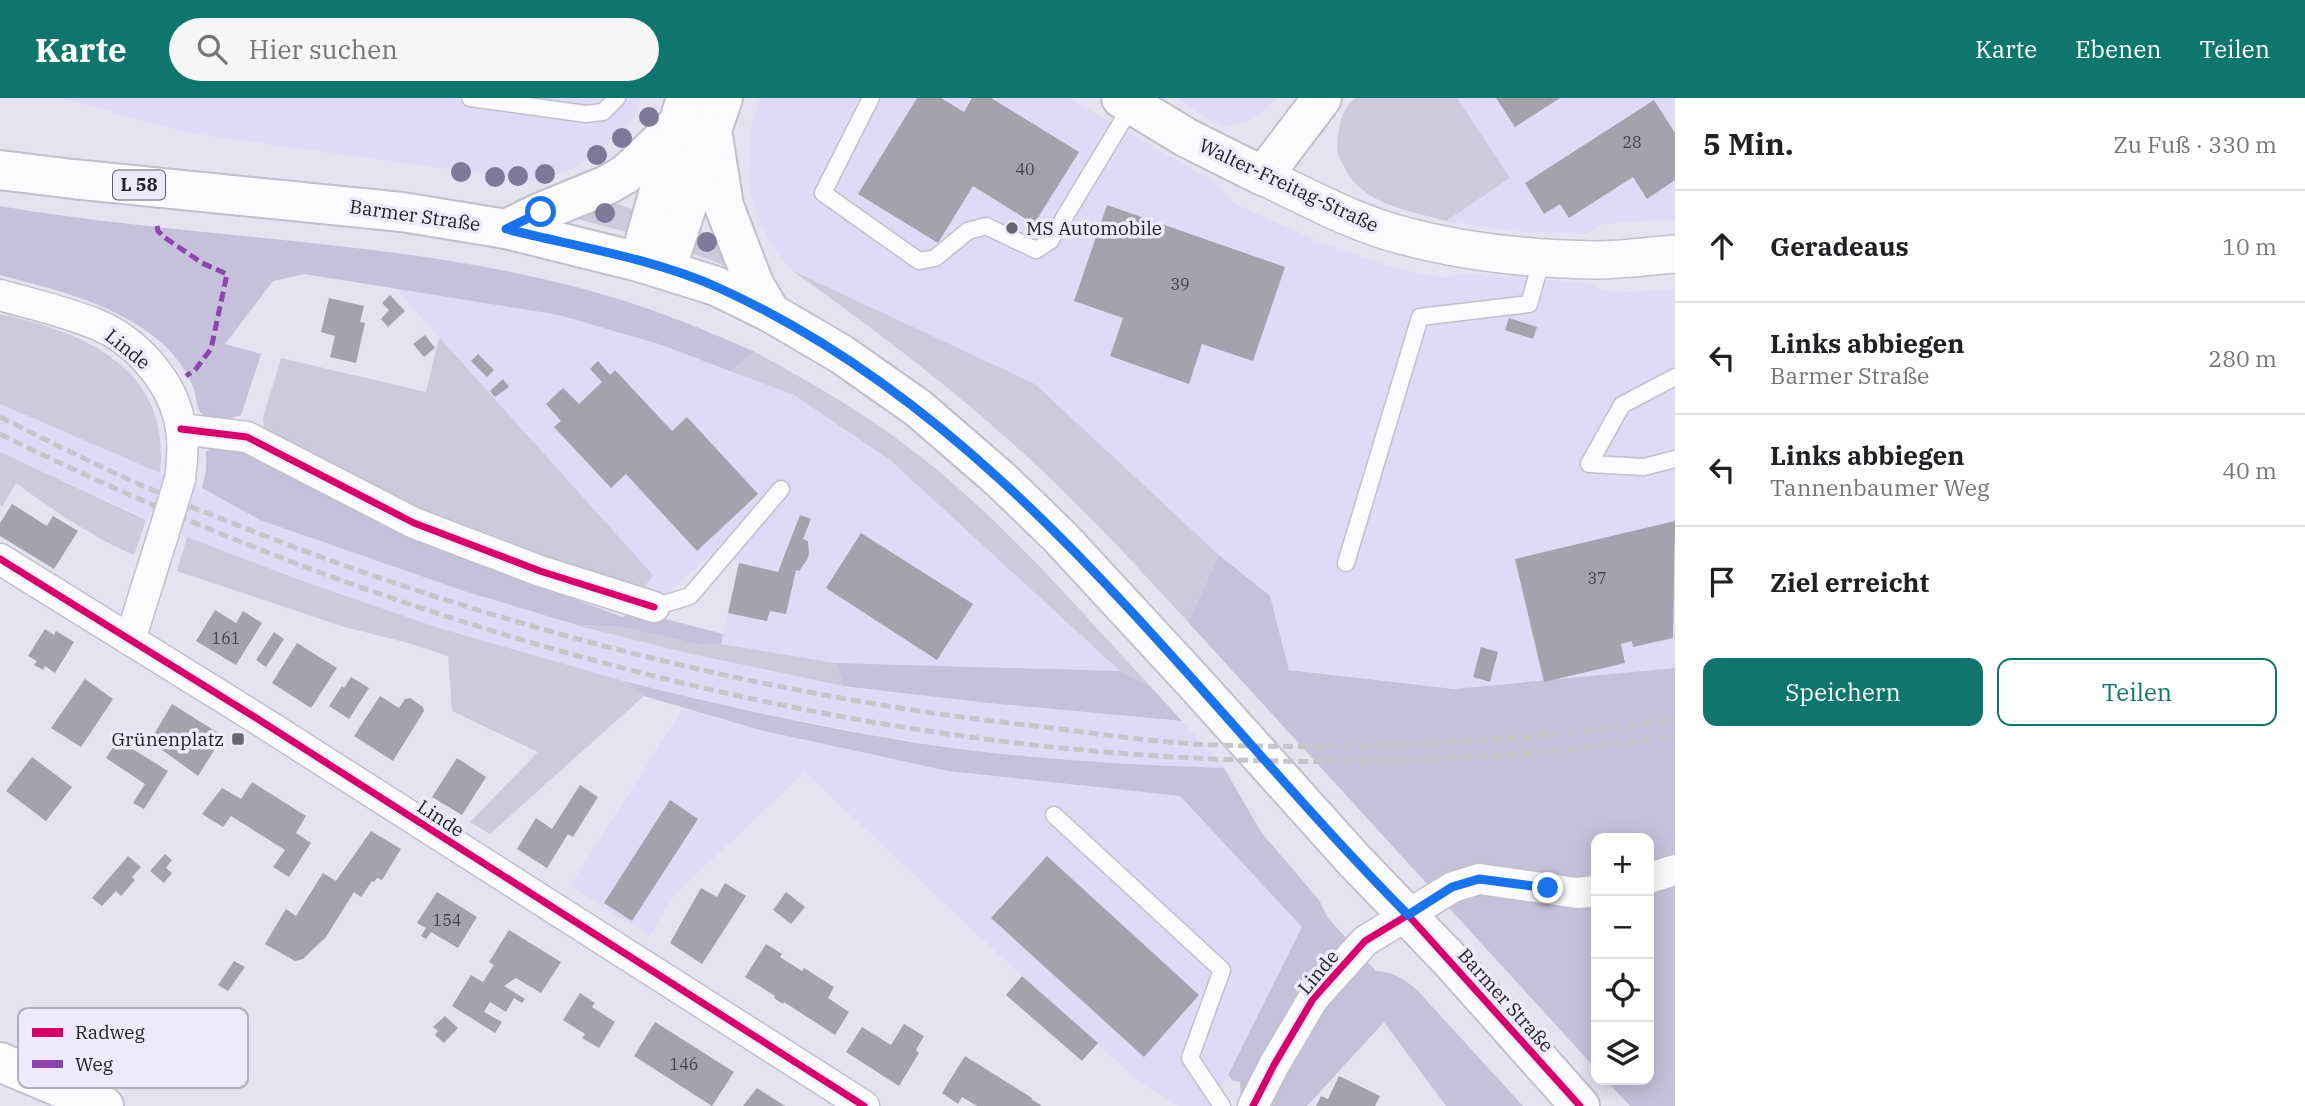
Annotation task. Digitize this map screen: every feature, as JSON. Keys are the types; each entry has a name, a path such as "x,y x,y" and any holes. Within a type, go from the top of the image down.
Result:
{"main road":[{"path":"1263,176 1322,98"},
{"name":"Walter-Freitag-Straße","path":"1127,102 1187,138 1263,176"},
{"path":"506,229 626,174 700,113"},
{"path":"652,266 652,207 700,113"},
{"path":"700,113 724,206 754,284 771,313"},
{"name":"Barmer Straße","path":"0,170 402,212 506,229 652,266 716,286 771,313 841,354 918,408 1000,478 1059,536 1580,1106"},
{"path":"0,1062 18,1070"},
{"path":"61,1088 104,1106"}],"street":[{"name":"Walter-Freitag-Straße","path":"1263,176 1329,208 1403,236 1478,252 1598,260 1675,254"},
{"name":"Linde","path":"0,295 99,325 116,335 145,359 166,386 178,414 182,461 180,479 130,640"},
{"path":"181,429 247,437 414,523 540,571 654,607"},
{"name":"Linde","path":"0,559 253,716 864,1106"},
{"path":"1654,876 1675,870"},
{"name":"Linde","path":"1253,1106 1313,999 1365,941 1452,887 1479,879 1577,893 1591,892"}],"lane":[{"path":"470,98 586,114 603,112 617,98"},
{"path":"871,98 823,193 919,261 935,258 968,231 986,226 1036,250 1050,241 1127,102"},
{"path":"1346,563 1420,317 1529,304 1542,258"},
{"path":"1675,377 1622,405 1589,464 1644,467 1675,459"},
{"path":"654,607 690,596 781,489"},
{"path":"1054,815 1222,971 1190,1058 1222,1106"}],"shaded area":[{"path":"61,98 640,98 634,117 603,147 572,169 535,181 189,133"},
{"path":"760,98 1069,98 1219,185 1231,202 1319,242 1391,267 1443,278 1462,273 1589,283 1601,290 1615,293 1675,289 1675,668 1454,689 1289,669 1270,596 1219,555 1035,384 793,271 774,249 759,220 749,187 750,132"},
{"path":"1176,98 1279,98 1252,119 1223,127"},
{"path":"1355,98 1457,98 1510,178 1446,221 1402,209 1375,198 1353,180 1338,152 1337,140 1341,120"},
{"path":"1457,98 1675,98 1675,219 1604,224 1587,234 1511,231 1446,221 1510,177"},
{"path":"607,200 637,211 630,233 569,217"},
{"path":"0,206 76,218 308,242 461,263 612,297 684,322 755,352 730,371 662,345 559,315 304,274 273,281 225,344 261,354 241,415 223,420 211,419 198,408 193,387 180,364 162,343 144,329 86,300 0,275"},
{"path":"694,229 720,237 739,271 686,251"},
{"path":"793,271 1035,384 1219,555 1188,622 1076,503 1004,436 927,371"},
{"path":"394,287 559,315 662,345 794,395 890,460 1120,671 836,663 721,644 739,561 711,555 663,597 642,590 653,575"},
{"path":"0,314 63,332 92,345 117,362 137,382 152,407 160,437 160,473 0,404"},
{"path":"439,337 653,575 642,590 501,543 346,479 264,431 263,418 281,358 426,392"},
{"path":"755,352 868,419 938,470 1002,528 1150,686 1120,671 890,460 794,395 730,371"},
{"path":"0,404 160,473 202,488 260,520 464,591 575,625 687,653 843,686 1182,721 1224,768 1059,760 957,749 882,736 781,717 627,682 439,628 308,583 187,537 0,452"},
{"path":"230,443 440,548 622,617 635,611 723,634 721,644 701,645 621,627 577,625 464,591 260,520 202,488 206,452 213,445"},
{"path":"0,452 146,520 134,555 73,522 16,483 2,507"},
{"path":"187,537 308,583 439,628 627,682 644,696 490,834 470,822 538,752 452,711 448,656 341,626 177,571"},
{"path":"1219,555 1270,596 1289,670 1454,689 1675,668 1675,1106 1630,1106 1611,1085 1654,1085 1654,833 1591,833 1591,1064 1188,622"},
{"path":"575,625 621,627 701,645 721,644 836,663 843,686 687,653"},
{"path":"836,663 1120,671 1150,686 1182,721 843,686"},
{"path":"627,682 793,720 959,749 1091,762 1224,768 1261,832 1319,900 1328,918 1376,971 1398,977 1417,990 1523,1106 1446,1106 1384,1022 1307,1106 1241,1106 1240,1082 1233,1081 1228,1075 1302,927 1180,796 948,771 760,730 644,696"},
{"path":"683,709 760,730 948,771 1180,796 1302,927 1212,1106 1179,1106 1140,1082 1021,975 805,772 675,894 649,936 570,886"}],"building":[{"path":"917,98 941,98 964,112 972,98 991,98 1079,152 1034,224 973,186 938,243 858,194"},
{"path":"1496,98 1560,98 1515,127"},
{"path":"1654,100 1675,133 1675,180 1647,199 1633,177 1569,218 1560,204 1544,214 1525,183"},
{"path":"1107,205 1285,267 1253,361 1202,344 1189,384 1110,356 1123,318 1074,301"},
{"path":"390,295 405,311 388,327 381,319 389,310 382,303"},
{"path":"329,298 364,306 360,322 365,323 356,363 330,357 335,336 321,332"},
{"path":"1509,318 1537,327 1533,339 1505,330"},
{"path":"425,335 435,348 424,357 413,344"},
{"path":"478,354 494,370 487,377 471,361"},
{"path":"598,361 610,375 615,370 672,431 687,417 758,494 697,551 626,474 611,488 554,427 561,421 546,404 563,388 579,404 602,382 590,369"},
{"path":"503,379 509,387 495,397 490,391"},
{"path":"12,504 47,526 53,516 78,531 54,569 0,536 0,523"},
{"path":"800,515 811,519 803,539 808,541 809,554 799,571 796,570 786,614 770,611 767,621 728,613 739,563 778,572"},
{"path":"1675,521 1673,638 1633,647 1632,641 1621,644 1625,663 1544,682 1515,559"},
{"path":"861,533 973,604 937,660 826,588"},
{"path":"215,610 236,623 243,611 262,623 236,665 196,641"},
{"path":"45,629 54,635 56,631 74,642 55,673 45,666 43,670 34,665 37,661 28,656"},
{"path":"274,632 284,639 266,667 256,660"},
{"path":"297,643 337,668 311,708 272,683"},
{"path":"1481,647 1498,652 1490,682 1473,677"},
{"path":"351,677 369,688 349,719 329,706"},
{"path":"85,679 113,699 81,747 51,728"},
{"path":"380,696 399,708 405,699 410,698 423,707 424,711 393,761 354,736"},
{"path":"172,704 223,736 198,776 154,744 153,736"},
{"path":"118,740 168,771 144,809 133,803 145,784 106,758"},
{"path":"32,757 72,787 46,821 6,791"},
{"path":"457,758 486,777 462,815 432,797"},
{"path":"252,782 306,816 296,833 311,843 289,877 273,867 285,850 231,816 223,827 202,814 222,788 241,799"},
{"path":"580,785 598,797 573,837 568,834 547,868 517,849 536,818 552,829"},
{"path":"670,800 698,819 632,921 604,903"},
{"path":"371,831 401,849 382,880 377,878 372,881 361,897 354,892 326,937 303,959 295,961 265,944 286,909 296,916 323,873 336,881"},
{"path":"165,854 172,860 166,868 172,873 164,883 150,871"},
{"path":"128,856 141,867 132,877 135,880 121,896 116,891 102,906 92,898"},
{"path":"1047,856 1199,995 1144,1057 991,918"},
{"path":"725,883 746,896 702,964 670,943 701,888 717,897"},
{"path":"437,892 477,917 458,948 431,932 426,939 421,936 426,928 417,923"},
{"path":"786,892 805,907 791,924 773,910"},
{"path":"509,930 561,962 541,993 516,978 504,986 525,999 522,1003 514,998 506,1012 490,1002 484,1012 502,1022 495,1033 452,1006 471,975 483,982 494,965 489,962"},
{"path":"766,944 802,971 804,968 834,987 828,998 849,1012 835,1035 784,1002 783,1004 745,977"},
{"path":"234,961 245,967 228,991 218,985"},
{"path":"1022,976 1098,1043 1082,1061 1006,995"},
{"path":"580,993 595,1003 592,1007 615,1022 599,1048 582,1038 585,1034 563,1020"},
{"path":"445,1016 458,1028 444,1043 435,1035 438,1031 433,1027"},
{"path":"655,1022 734,1072 712,1106 634,1056"},
{"path":"904,1024 924,1036 916,1050 919,1053 899,1086 846,1052 862,1027 891,1045"},
{"path":"965,1056 1042,1106 977,1106 962,1097 958,1104 942,1093"},
{"path":"1339,1076 1380,1096 1375,1106 1316,1106 1321,1096 1328,1099"},
{"path":"757,1088 785,1106 743,1106"}],"railway":[{"path":"0,417 174,499 294,547 384,579 475,609 659,660 846,699 940,714 1125,737 1216,745 1389,745 1504,739 1675,719"},
{"path":"0,434 195,523 397,600 604,663 816,712 1030,745 1245,760 1461,758 1675,736"}],"marked path":[{"path":"157,226 164,237 202,263 227,274 211,349 195,370 186,376"}],"cycle path":[{"path":"181,429 247,437 414,523 540,571 654,607"},
{"path":"0,559 253,716 864,1106"},
{"path":"1253,1106 1313,999 1365,941 1408,915 1580,1106"}],"place":[{"name":"MS Automobile","path":"1012,228"},
{"name":"Grünenplatz","path":"238,739"}],"route":[{"path":"541,212 506,229 639,262 716,286 771,313 841,354 918,408 1000,478 1059,536 1353,859 1408,915 1452,887 1467,881 1507,881 1548,888"}]}
